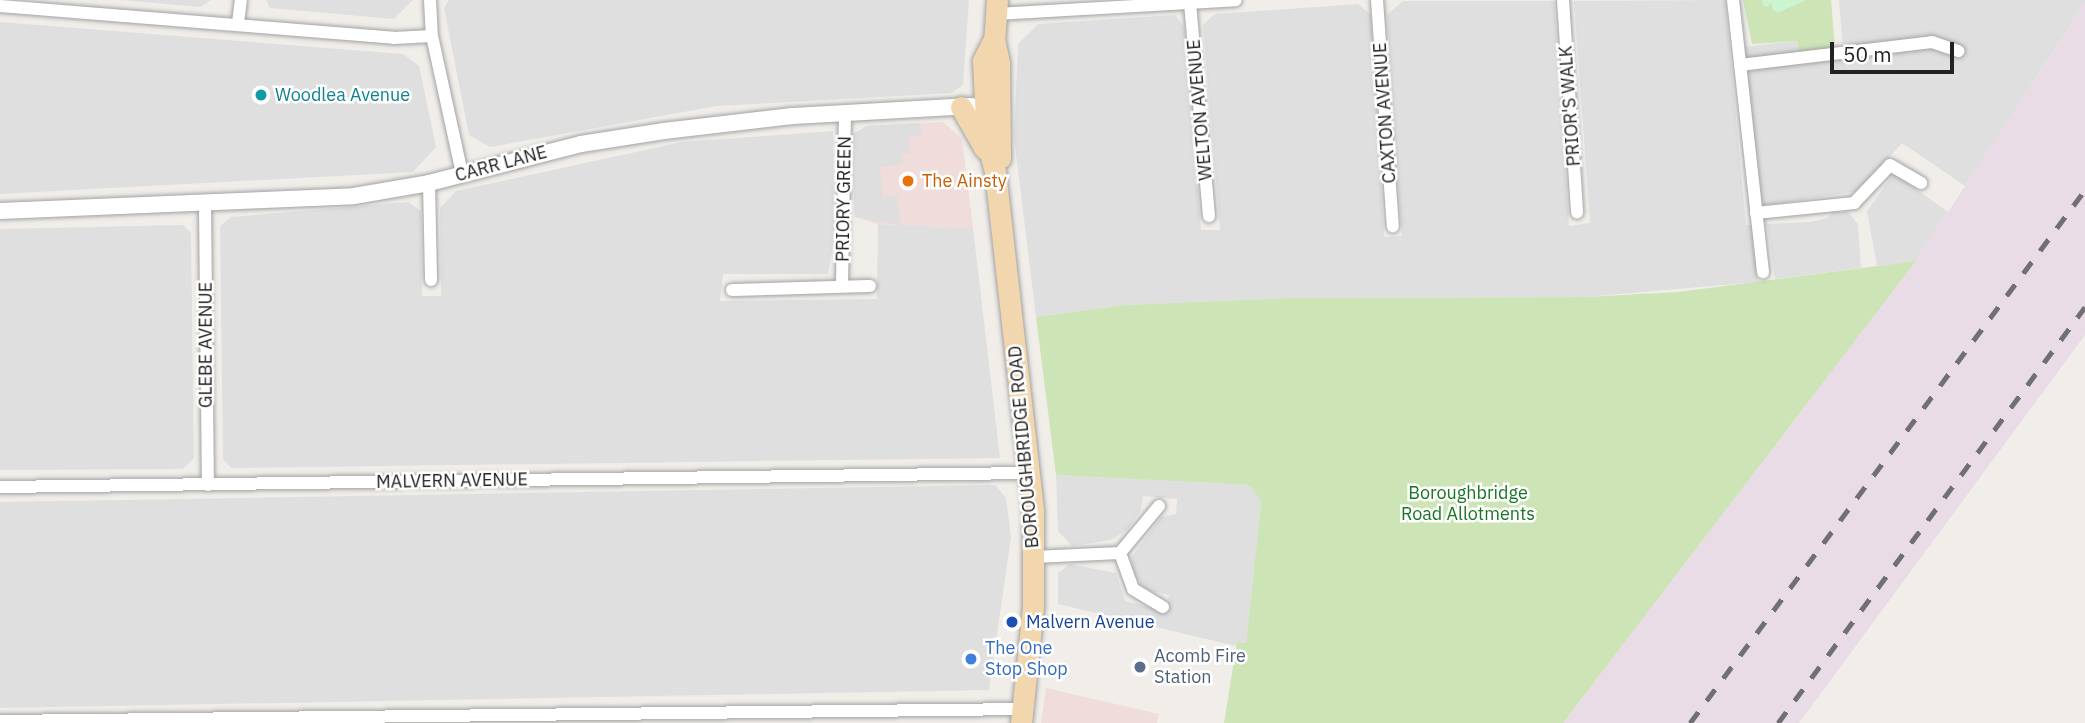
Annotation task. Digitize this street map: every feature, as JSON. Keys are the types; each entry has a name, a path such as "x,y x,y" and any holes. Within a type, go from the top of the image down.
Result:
{"main road":[{"name":"BOROUGHBRIDGE ROAD","path":"996,7 993,164 1030,473 1034,557 1022,716"},
{"path":"961,107 993,164"}],"street":[{"path":"238,23 241,0"},
{"path":"430,0 432,36 462,174"},
{"path":"996,7 1236,0"},
{"name":"CAXTON AVENUE","path":"1377,0 1393,226"},
{"name":"PRIOR'S WALK","path":"1563,0 1577,213"},
{"path":"1733,0 1763,272"},
{"name":"WELTON AVENUE","path":"1191,3 1209,216"},
{"path":"0,6 238,23 394,38 432,36"},
{"path":"1740,65 1932,42 1958,51"},
{"name":"CARR LANE","path":"0,211 205,205 354,196 429,183 629,137 845,113 993,105"},
{"name":"PRIORY GREEN","path":"842,285 845,113"},
{"path":"1756,213 1854,203 1889,165 1922,183"},
{"path":"429,183 431,280"},
{"name":"GLEBE AVENUE","path":"205,205 208,485"},
{"name":"PRIORY GREEN","path":"732,290 870,286"},
{"name":"MALVERN AVENUE","path":"0,487 1030,473"},
{"path":"1034,557 1120,553 1158,506"},
{"path":"1120,553 1133,589 1163,607"},
{"path":"0,721 1022,716"}],"shaded area":[{"path":"121,0 211,0 200,7"},
{"path":"266,0 413,0 394,19 270,8"},
{"path":"449,0 969,0 963,85 951,93 717,106 490,147 469,135 444,8"},
{"path":"1725,0 1746,225 1752,225 1758,282 1585,297 1288,298 1125,305 1036,317 1014,137 1018,44 1038,24 1175,15 1184,27 1201,230 1220,230 1203,25 1215,14 1358,4 1371,15 1384,237 1402,236 1387,15 1403,1 1554,1 1569,226 1590,223 1574,1"},
{"path":"1839,0 2085,0 2085,3 1965,186 1902,143 1859,191 1761,206 1742,47 1797,41 1799,53 1843,48"},
{"path":"2085,3 2085,335 1799,723 1563,723 1916,261"},
{"path":"0,22 403,54 419,66 436,147 413,172 0,194"},
{"path":"943,122 962,139 973,228 878,224 855,217 851,135 867,126"},
{"path":"920,123 921,135 909,136 910,153 902,154 903,164 880,167 883,197 897,196 900,225 855,217 851,135 867,126"},
{"path":"833,131 834,240 828,274 723,274 720,301 877,299 878,224 973,228 1000,458 231,468 223,459 220,226 231,217 408,202 421,211 422,296 441,296 440,208 456,191 682,142"},
{"path":"1894,173 1948,212 1916,261 1877,266 1867,211"},
{"path":"1832,212 1848,212 1858,224 1861,268 1775,279 1767,224 1810,222 1828,218"},
{"path":"183,225 191,233 194,458 183,469 0,470 0,229"},
{"path":"1056,475 1250,485 1261,502 1246,643 1237,642 1236,646 1058,604 1058,573 1070,564 1116,573 1125,601 1166,611 1169,595 1147,590 1134,576 1131,558 1161,517 1176,514 1177,499 1143,496 1141,510 1128,529 1111,540 1072,546 1058,531"},
{"path":"995,485 1006,498 1011,537 989,690 0,708 0,502"},
{"path":"1046,688 1159,714 1157,723 1041,723"}],"green space":[{"path":"1743,0 1831,0 1835,49 1799,53 1797,41 1752,44"},
{"path":"1762,0 1806,0 1780,12 1773,11 1771,2 1767,7 1763,5"},
{"name":"Boroughbridge Road Allotments","path":"1916,261 1563,723 1224,723 1237,642 1246,643 1261,502 1250,485 1056,475 1036,317 1125,305 1288,298 1585,297 1678,292"}],"railway":[{"path":"1690,723 2085,190"},
{"path":"1778,723 2085,307"}],"place":[{"name":"Woodlea Avenue","path":"261,95"},
{"name":"The Ainsty","path":"908,181"},
{"name":"Malvern Avenue","path":"1012,622"},
{"name":"The One Stop Shop","path":"971,659"},
{"name":"Acomb Fire Station","path":"1140,667"}]}
